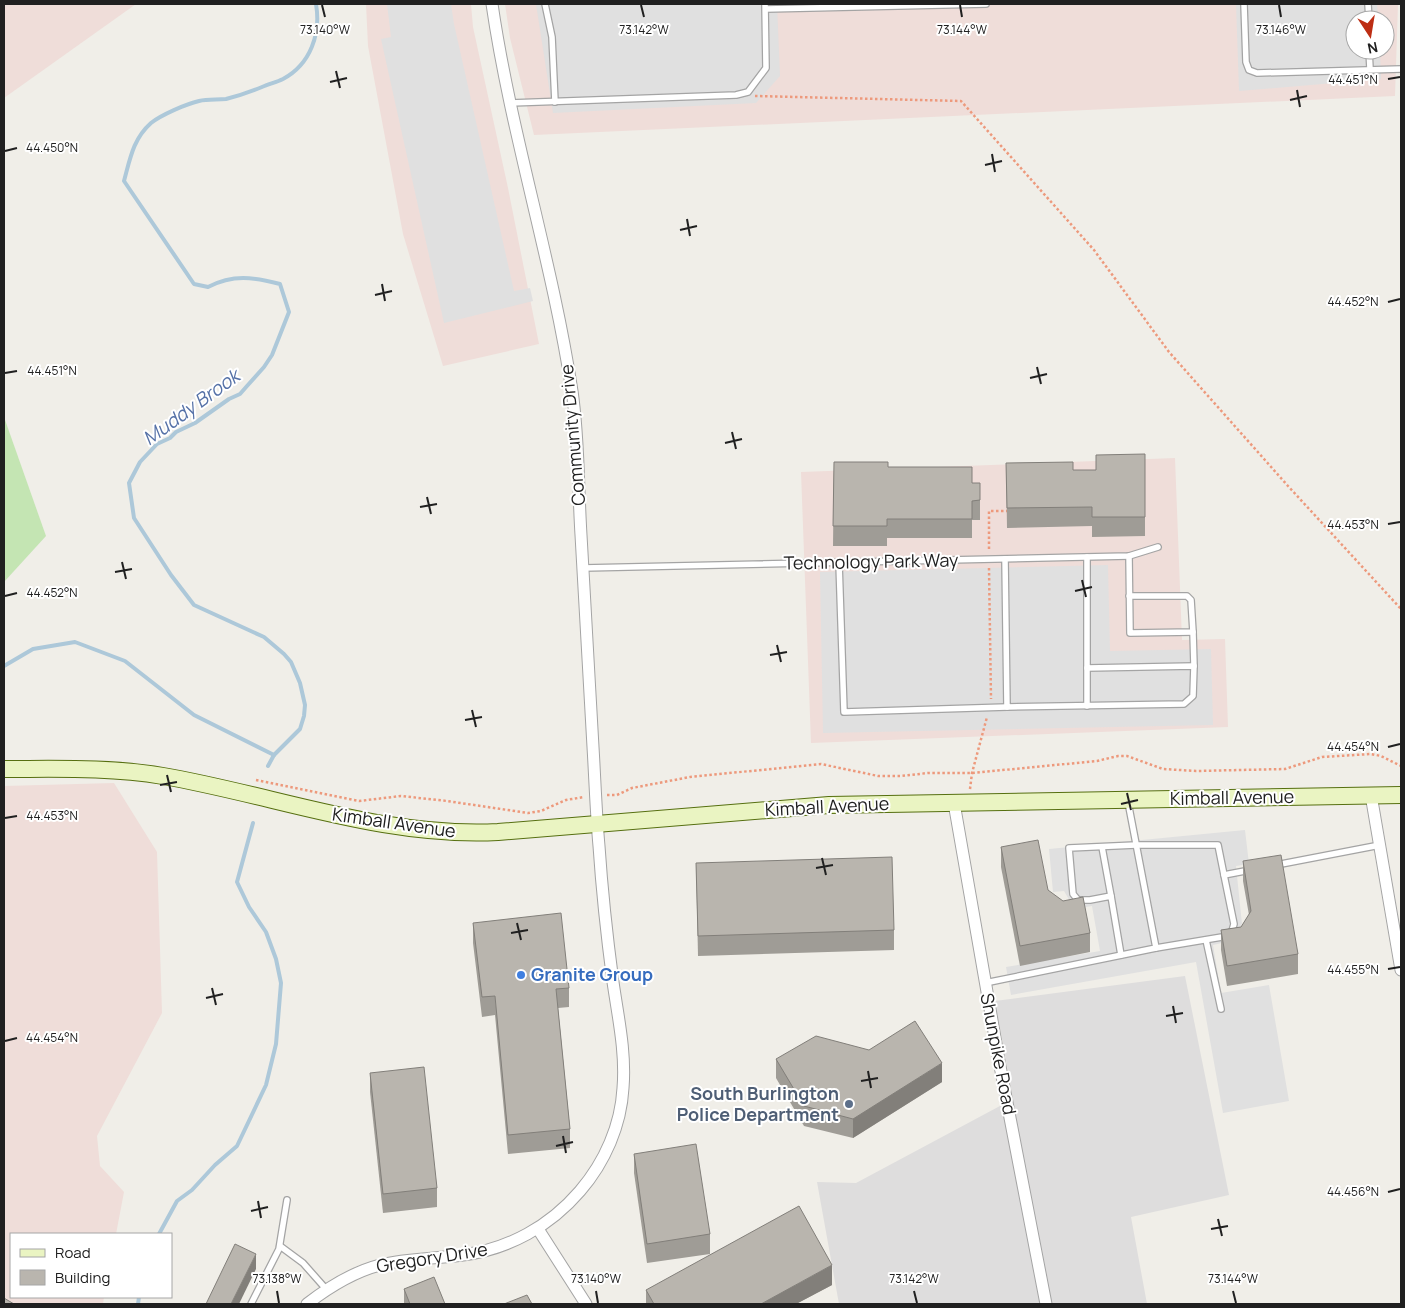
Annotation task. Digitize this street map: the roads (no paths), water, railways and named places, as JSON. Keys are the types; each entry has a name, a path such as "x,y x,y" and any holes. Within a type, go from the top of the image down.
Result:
{"main road":[{"name":"Kimball Avenue","path":"4,770 92,769 135,772 258,796 372,822 444,832 480,833 796,807 1401,795"}],"street":[{"name":"Community Drive","path":"492,4 510,103 555,303 571,388 575,427 599,844"},
{"path":"1371,795 1401,970"},
{"name":"Shunpike Road","path":"954,803 985,983 1046,1304"},
{"name":"Gregory Drive","path":"307,1304 326,1289 349,1276 382,1265 416,1259 461,1256 483,1252 504,1245 538,1229 581,1190 597,1169 615,1131 622,1102 624,1072 622,1041 612,977 599,844"},
{"path":"538,1229 586,1304"}],"lane":[{"path":"545,4 552,37 555,102"},
{"path":"510,103 736,95 748,92 766,68 765,7 986,4"},
{"path":"1244,4 1246,62 1248,70 1257,72 1401,69"},
{"path":"1370,60 1370,70"},
{"name":"Technology Park Way","path":"583,568 1129,556 1158,547"},
{"path":"1129,556 1130,632 1193,632"},
{"path":"1087,557 1087,706"},
{"path":"1005,559 1007,707"},
{"path":"839,563 844,712 1184,704 1193,696 1194,666 1191,600 1187,596 1129,596"},
{"path":"1087,668 1194,666"},
{"path":"1128,800 1156,948"},
{"path":"1273,866 1380,845"},
{"path":"985,983 1156,948 1206,940 1232,931 1234,924 1218,846 1069,848 1073,894 1078,900 1111,896"},
{"path":"1102,847 1121,955"},
{"path":"1224,875 1253,870"},
{"path":"1206,940 1221,1009"},
{"path":"251,1304 280,1246 287,1200"},
{"path":"280,1246 303,1263 326,1289"}],"waterway":[{"name":"Muddy Brook","path":"268,766 274,755 300,729 304,716 305,705 300,683 291,662 264,637 194,605 171,575 134,518 129,483 140,462 157,444 195,423 229,399 240,394 272,355 289,312 280,284 252,278 235,278 208,287 194,284 124,181 130,157 136,143 145,129 155,120 194,102 226,99 281,80 293,73 301,65 312,47 317,26 316,4"},
{"path":"4,666 33,649 75,642 125,661 194,715 274,755"},
{"name":"Muddy Brook","path":"160,1233 177,1201 192,1190 215,1165 237,1146 266,1085 276,1044 281,983 276,959 266,932 249,907 237,882 253,823"},
{"name":"Muddy Brook","path":"138,1304 139,1298"}],"place":[{"name":"Granite Group","path":"521,975"},
{"name":"South Burlington Police Department","path":"849,1104"}]}
